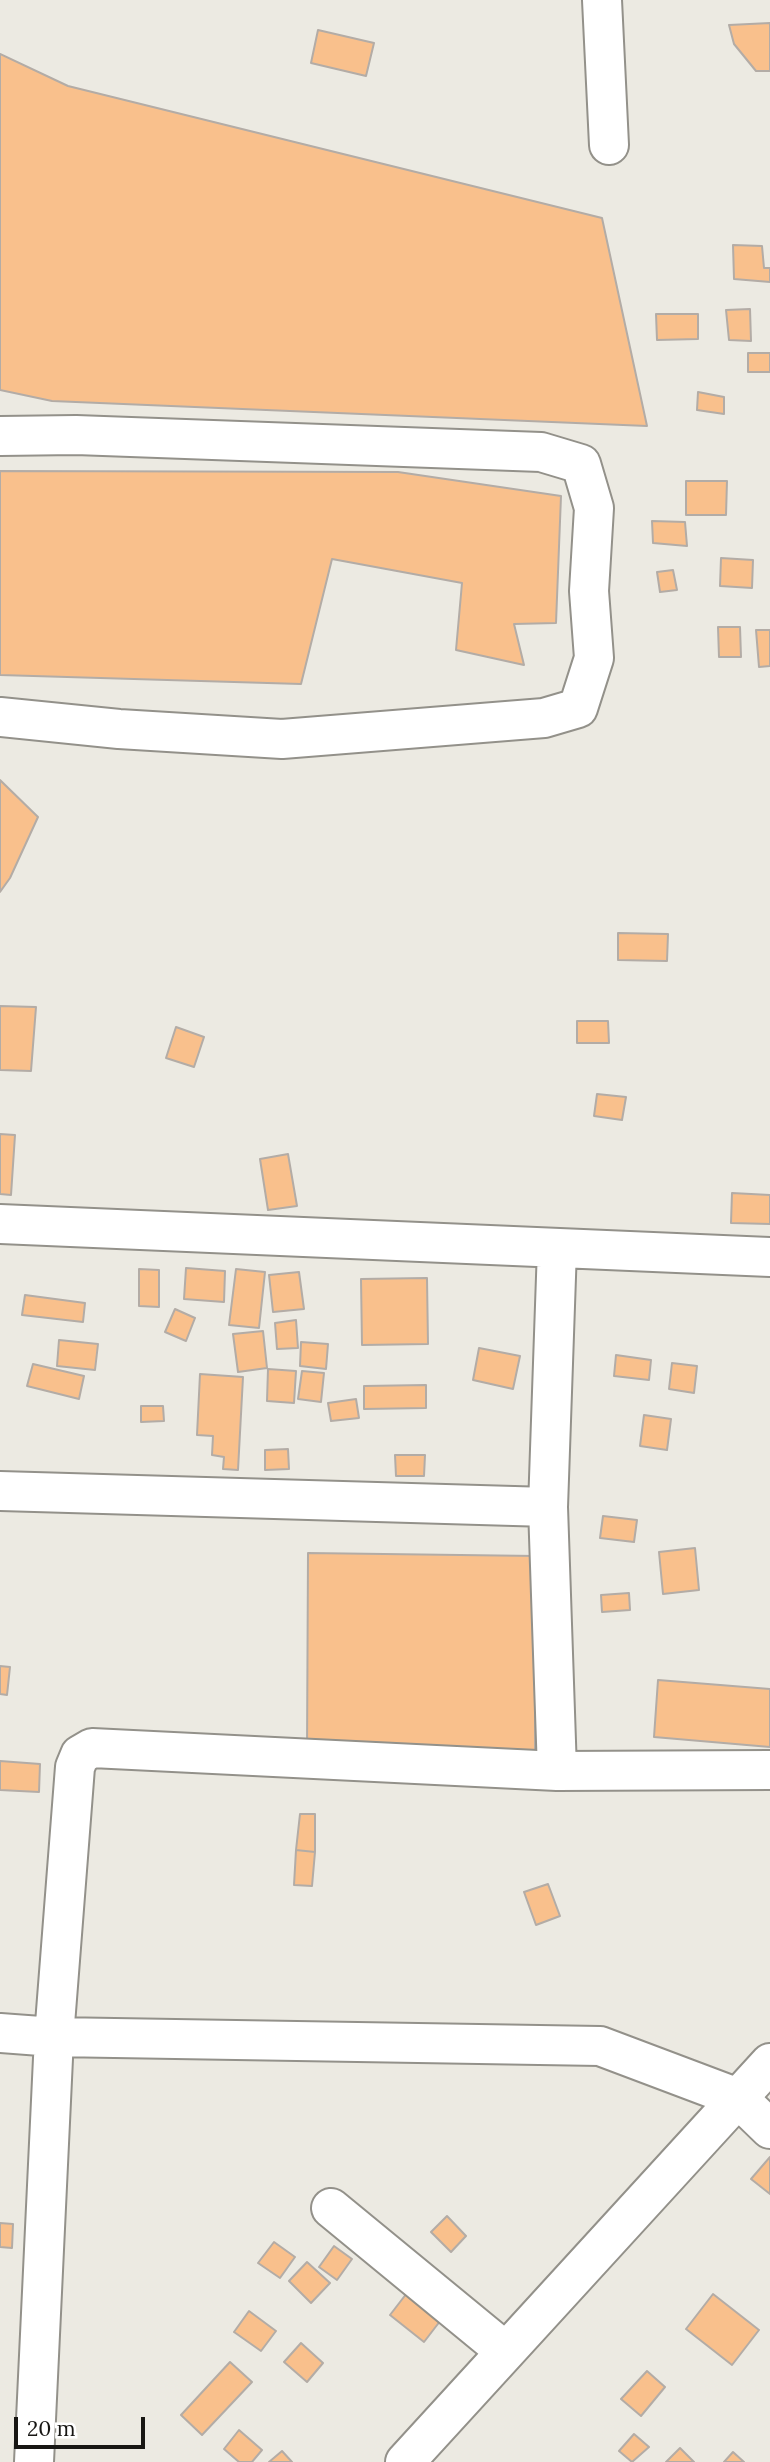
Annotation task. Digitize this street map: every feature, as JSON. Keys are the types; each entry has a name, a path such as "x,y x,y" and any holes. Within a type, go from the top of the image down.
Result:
{"street":[{"path":"602,0 609,145"},
{"path":"0,436 103,436 541,452 581,464 594,508 589,590 594,658 578,708 544,718 282,739 119,729 0,717"},
{"path":"0,1224 770,1257"},
{"path":"557,1248 548,1507 557,1771"},
{"path":"0,1491 548,1507"},
{"path":"34,2462 54,2037 75,1767 80,1755 92,1748 557,1771 770,1770"},
{"path":"0,2033 54,2037 600,2046 737,2098 770,2129"},
{"path":"405,2462 770,2063"},
{"path":"331,2208 505,2351"}],"building":[{"path":"770,23 770,71 756,71 734,44 729,25"},
{"path":"318,30 374,43 366,76 311,63"},
{"path":"0,54 68,86 602,218 647,426 52,401 0,390"},
{"path":"733,245 762,246 764,268 770,268 770,282 734,279"},
{"path":"750,309 751,341 729,340 726,310"},
{"path":"656,314 698,314 698,339 657,340"},
{"path":"748,353 770,353 770,372 748,372"},
{"path":"698,392 724,397 724,414 697,410"},
{"path":"0,471 398,472 561,496 556,623 514,624 524,665 456,650 462,583 332,559 301,684 0,675"},
{"path":"686,481 727,481 726,515 686,515"},
{"path":"652,521 685,522 687,546 653,543"},
{"path":"721,558 753,560 752,588 720,586"},
{"path":"673,570 677,590 660,592 657,572"},
{"path":"718,627 740,627 741,657 719,657"},
{"path":"756,630 770,630 770,666 759,667"},
{"path":"0,780 38,817 10,878 0,892"},
{"path":"618,933 668,934 667,961 618,960"},
{"path":"0,1006 36,1007 31,1071 0,1070"},
{"path":"577,1021 608,1021 609,1043 577,1043"},
{"path":"176,1027 204,1037 194,1067 166,1058"},
{"path":"597,1094 626,1097 622,1120 594,1116"},
{"path":"0,1134 15,1135 11,1195 0,1194"},
{"path":"288,1154 297,1206 268,1210 260,1159"},
{"path":"732,1193 770,1195 770,1224 731,1223"},
{"path":"186,1268 225,1271 224,1302 184,1299"},
{"path":"139,1269 159,1270 159,1307 139,1306"},
{"path":"236,1269 265,1272 259,1328 229,1325"},
{"path":"299,1272 304,1309 273,1312 269,1275"},
{"path":"427,1278 428,1344 362,1345 361,1279"},
{"path":"25,1295 85,1303 83,1322 22,1315"},
{"path":"175,1309 195,1318 186,1341 165,1332"},
{"path":"296,1320 298,1348 277,1349 275,1323"},
{"path":"263,1331 267,1368 238,1372 233,1334"},
{"path":"59,1340 98,1344 95,1370 57,1366"},
{"path":"301,1342 328,1344 326,1369 300,1366"},
{"path":"479,1348 520,1356 513,1389 473,1380"},
{"path":"616,1355 651,1360 649,1380 614,1376"},
{"path":"672,1363 697,1366 694,1393 669,1389"},
{"path":"33,1364 84,1376 79,1399 27,1386"},
{"path":"268,1369 296,1371 294,1403 267,1401"},
{"path":"302,1371 324,1373 321,1402 298,1399"},
{"path":"200,1374 243,1377 238,1470 223,1469 224,1457 212,1455 213,1436 197,1435"},
{"path":"426,1385 426,1408 364,1409 364,1386"},
{"path":"356,1399 359,1418 331,1421 328,1403"},
{"path":"141,1406 163,1406 164,1421 141,1422"},
{"path":"644,1415 671,1419 667,1450 640,1446"},
{"path":"288,1449 289,1469 265,1470 265,1450"},
{"path":"395,1455 425,1455 424,1476 396,1476"},
{"path":"603,1516 637,1520 634,1542 600,1538"},
{"path":"695,1548 699,1590 663,1594 659,1552"},
{"path":"308,1553 536,1556 535,1755 307,1752"},
{"path":"629,1593 630,1610 602,1612 601,1595"},
{"path":"0,1666 10,1667 7,1695 0,1694"},
{"path":"658,1680 770,1689 770,1747 654,1737"},
{"path":"0,1761 40,1764 39,1792 0,1790"},
{"path":"300,1814 315,1814 315,1852 296,1850"},
{"path":"296,1850 315,1852 312,1886 294,1885"},
{"path":"548,1884 560,1916 536,1925 524,1892"},
{"path":"770,2157 770,2194 751,2179"},
{"path":"447,2216 466,2236 451,2252 431,2232"},
{"path":"0,2223 13,2224 12,2248 0,2247"},
{"path":"274,2242 295,2257 280,2278 258,2263"},
{"path":"334,2246 352,2259 337,2280 319,2267"},
{"path":"307,2262 330,2283 311,2303 289,2281"},
{"path":"410,2289 444,2316 424,2342 390,2315"},
{"path":"713,2294 759,2330 732,2365 686,2329"},
{"path":"249,2311 276,2331 261,2351 234,2332"},
{"path":"301,2343 323,2363 307,2382 284,2362"},
{"path":"230,2362 252,2382 202,2435 181,2415"},
{"path":"647,2371 665,2387 641,2416 621,2399"},
{"path":"239,2430 262,2450 252,2462 239,2462 224,2449"},
{"path":"634,2434 649,2447 632,2462 619,2451"},
{"path":"680,2448 694,2462 666,2462"},
{"path":"282,2451 292,2462 269,2462"},
{"path":"733,2452 744,2462 724,2462"}]}
